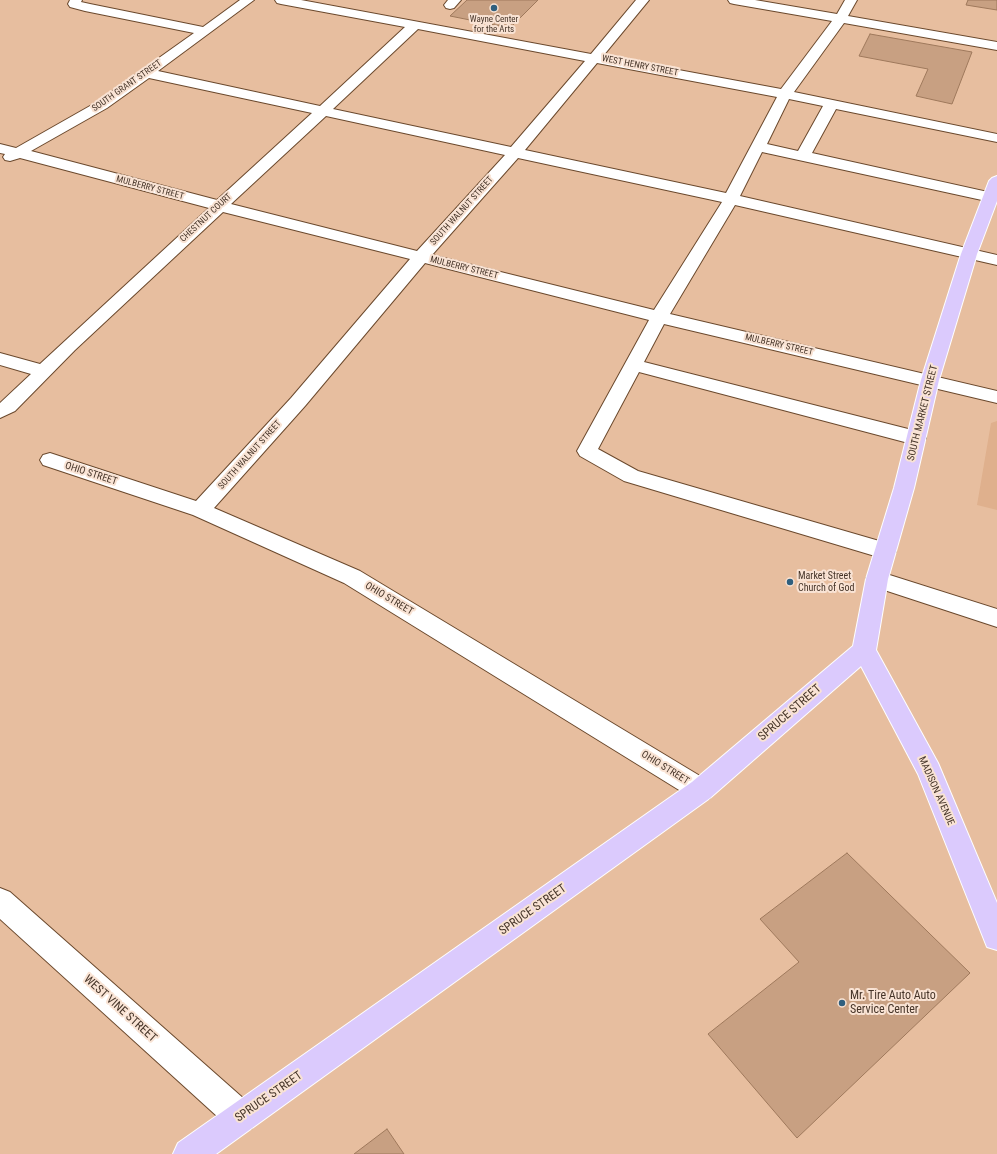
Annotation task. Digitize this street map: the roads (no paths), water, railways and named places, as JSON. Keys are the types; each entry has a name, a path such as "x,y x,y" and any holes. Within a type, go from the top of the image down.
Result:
{"main road":[{"name":"SOUTH MARKET STREET","path":"864,650 877,579 916,438 930,380 968,254 994,189"},
{"name":"SPRUCE STREET","path":"189,1154 701,790 864,650"},
{"name":"MADISON AVENUE","path":"864,650 929,771 997,937"}],"street":[{"path":"76,0 74,4 88,8 205,31"},
{"name":"SOUTH GRANT STREET","path":"0,162 102,105 248,0"},
{"name":"WEST HENRY STREET","path":"282,0 414,26 785,94 997,138"},
{"name":"SOUTH WALNUT STREET","path":"200,510 298,402 421,257 515,152 643,0"},
{"path":"734,0 997,46"},
{"path":"851,0 841,18 785,94 731,199 658,316 634,365 587,451 631,476 885,551"},
{"name":"CHESTNUT COURT","path":"0,412 8,407 43,371 414,26"},
{"path":"147,73 731,199 997,260"},
{"path":"803,156 831,104"},
{"path":"758,147 994,189"},
{"name":"MULBERRY STREET","path":"0,148 421,257 658,316 997,397"},
{"path":"0,359 43,371"},
{"path":"634,365 916,438"},
{"name":"OHIO STREET","path":"50,460 200,510 352,577 701,790"},
{"path":"877,579 997,618"},
{"name":"WEST VINE STREET","path":"3,908 241,1117"}],"place":[{"name":"Wayne Center for the Arts","path":"494,8"},
{"name":"Market Street Church of God","path":"790,582"},
{"name":"Mr. Tire Auto Auto Service Center","path":"842,1003"}]}
